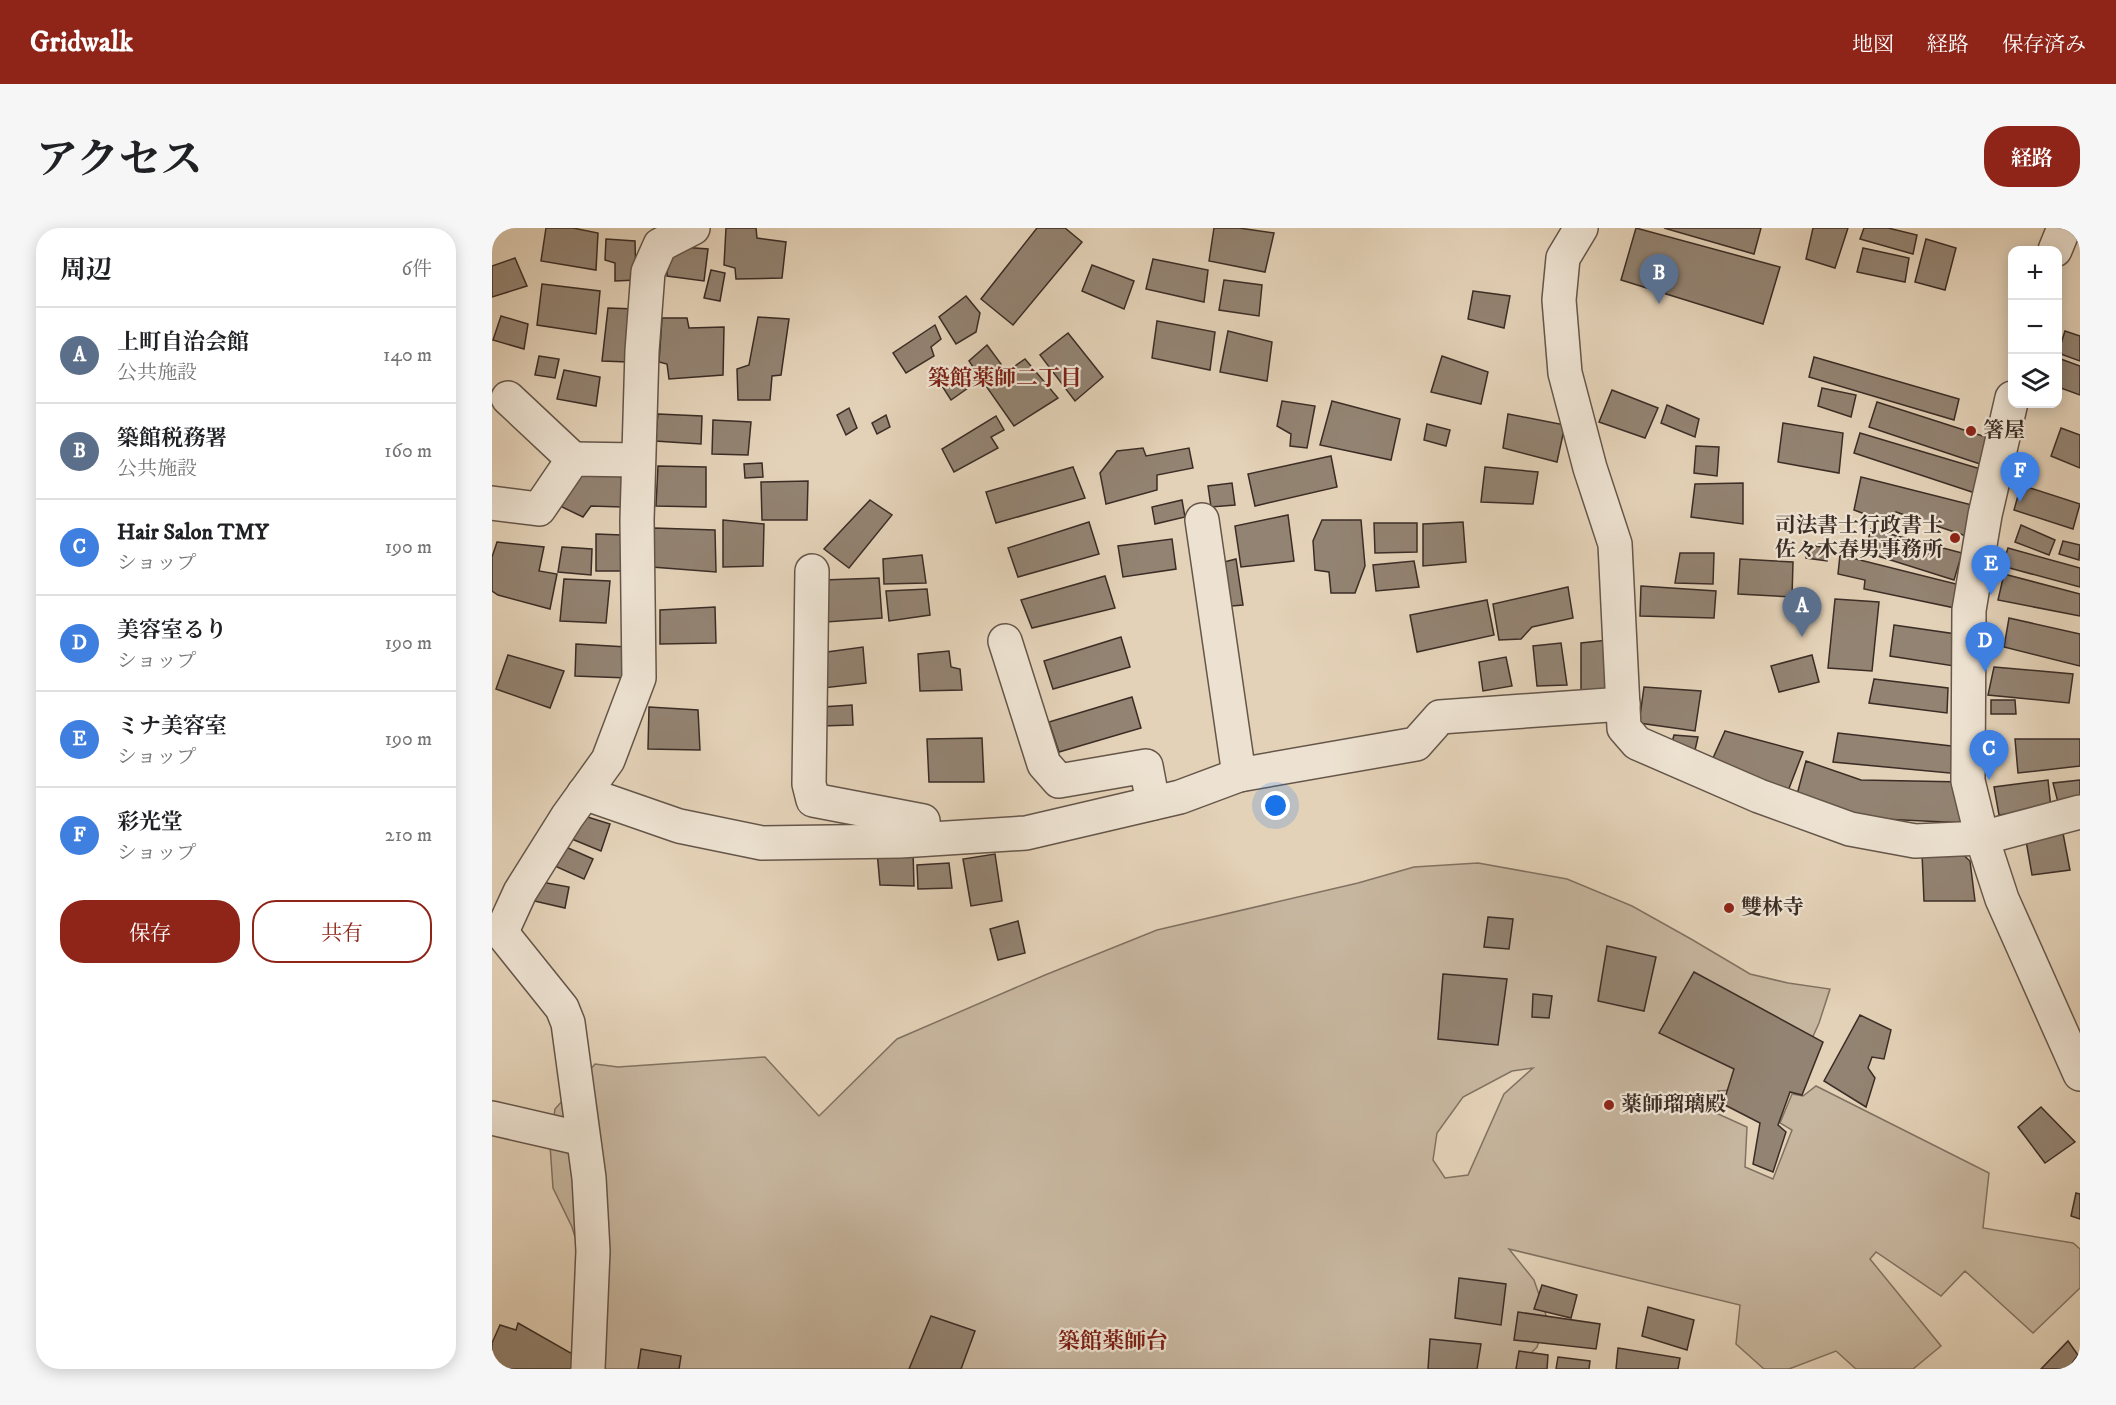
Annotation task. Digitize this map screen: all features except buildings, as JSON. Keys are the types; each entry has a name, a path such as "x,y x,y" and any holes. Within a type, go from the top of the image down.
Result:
{"street":[{"path":"588,1369 593,1251 589,1178 568,1023 562,1008 505,937 504,927 520,892 608,760 639,678 638,460 648,272 660,245 693,228"},
{"path":"1581,228 1563,258 1559,300 1565,374 1590,468 1615,544 1624,728 1637,743 1702,773 1850,829 1915,841 1982,838 2080,812"},
{"path":"2057,246 2064,228"},
{"path":"508,398 573,459 638,460"},
{"path":"2011,408 1985,515 1969,610 1968,781 1982,838 2002,899 2080,1074"},
{"path":"492,503 539,509 573,459"},
{"path":"1202,520 1239,776"},
{"path":"812,571 809,784 813,800 923,821 925,839"},
{"path":"1005,641 1044,764 1059,781 1146,766 1153,803"},
{"path":"584,793 679,826 762,843 925,839 1026,833 1180,797 1239,776 1416,744 1440,717 1623,704"},
{"path":"492,1118 583,1139"}],"shaded area":[{"path":"1478,863 1567,879 1632,906 1750,974 1788,983 1830,989 1819,1023 1801,1063 1764,1088 1718,1091 1716,1113 1747,1127 1745,1167 1773,1179 1792,1130 1780,1123 1792,1094 1803,1096 1816,1086 1989,1173 1983,1228 2073,1243 2080,1249 2080,1288 2033,1333 1965,1271 1941,1296 1876,1252 1870,1259 1941,1346 1913,1369 1856,1369 1836,1351 1789,1369 1764,1369 1736,1344 1740,1305 1509,1249 1534,1280 1547,1318 1537,1347 1515,1369 605,1369 606,1339 572,1227 553,1188 550,1145 555,1109 595,1064 618,1067 765,1057 819,1116 897,1039 1045,975 1157,930 1358,883 1414,867","holes":["1533,1068 1504,1094 1468,1175 1445,1178 1433,1160 1437,1133 1463,1097 1512,1071"]}],"place":[{"name":"築館税務署","path":"1659,304"},
{"name":"箸屋","path":"1971,431"},
{"name":"彩光堂","path":"2020,502"},
{"name":"司法書士行政書士 佐々木春男事務所","path":"1955,538"},
{"name":"ミナ美容室","path":"1991,595"},
{"name":"上町自治会館","path":"1802,637"},
{"name":"美容室るり","path":"1985,672"},
{"name":"Hair Salon TMY","path":"1989,780"},
{"name":"雙林寺","path":"1729,908"},
{"name":"薬師瑠璃殿","path":"1609,1105"}],"district":[{"name":"築館薬師二丁目","path":"1005,378"},
{"name":"築館薬師台","path":"1113,1341"}]}
